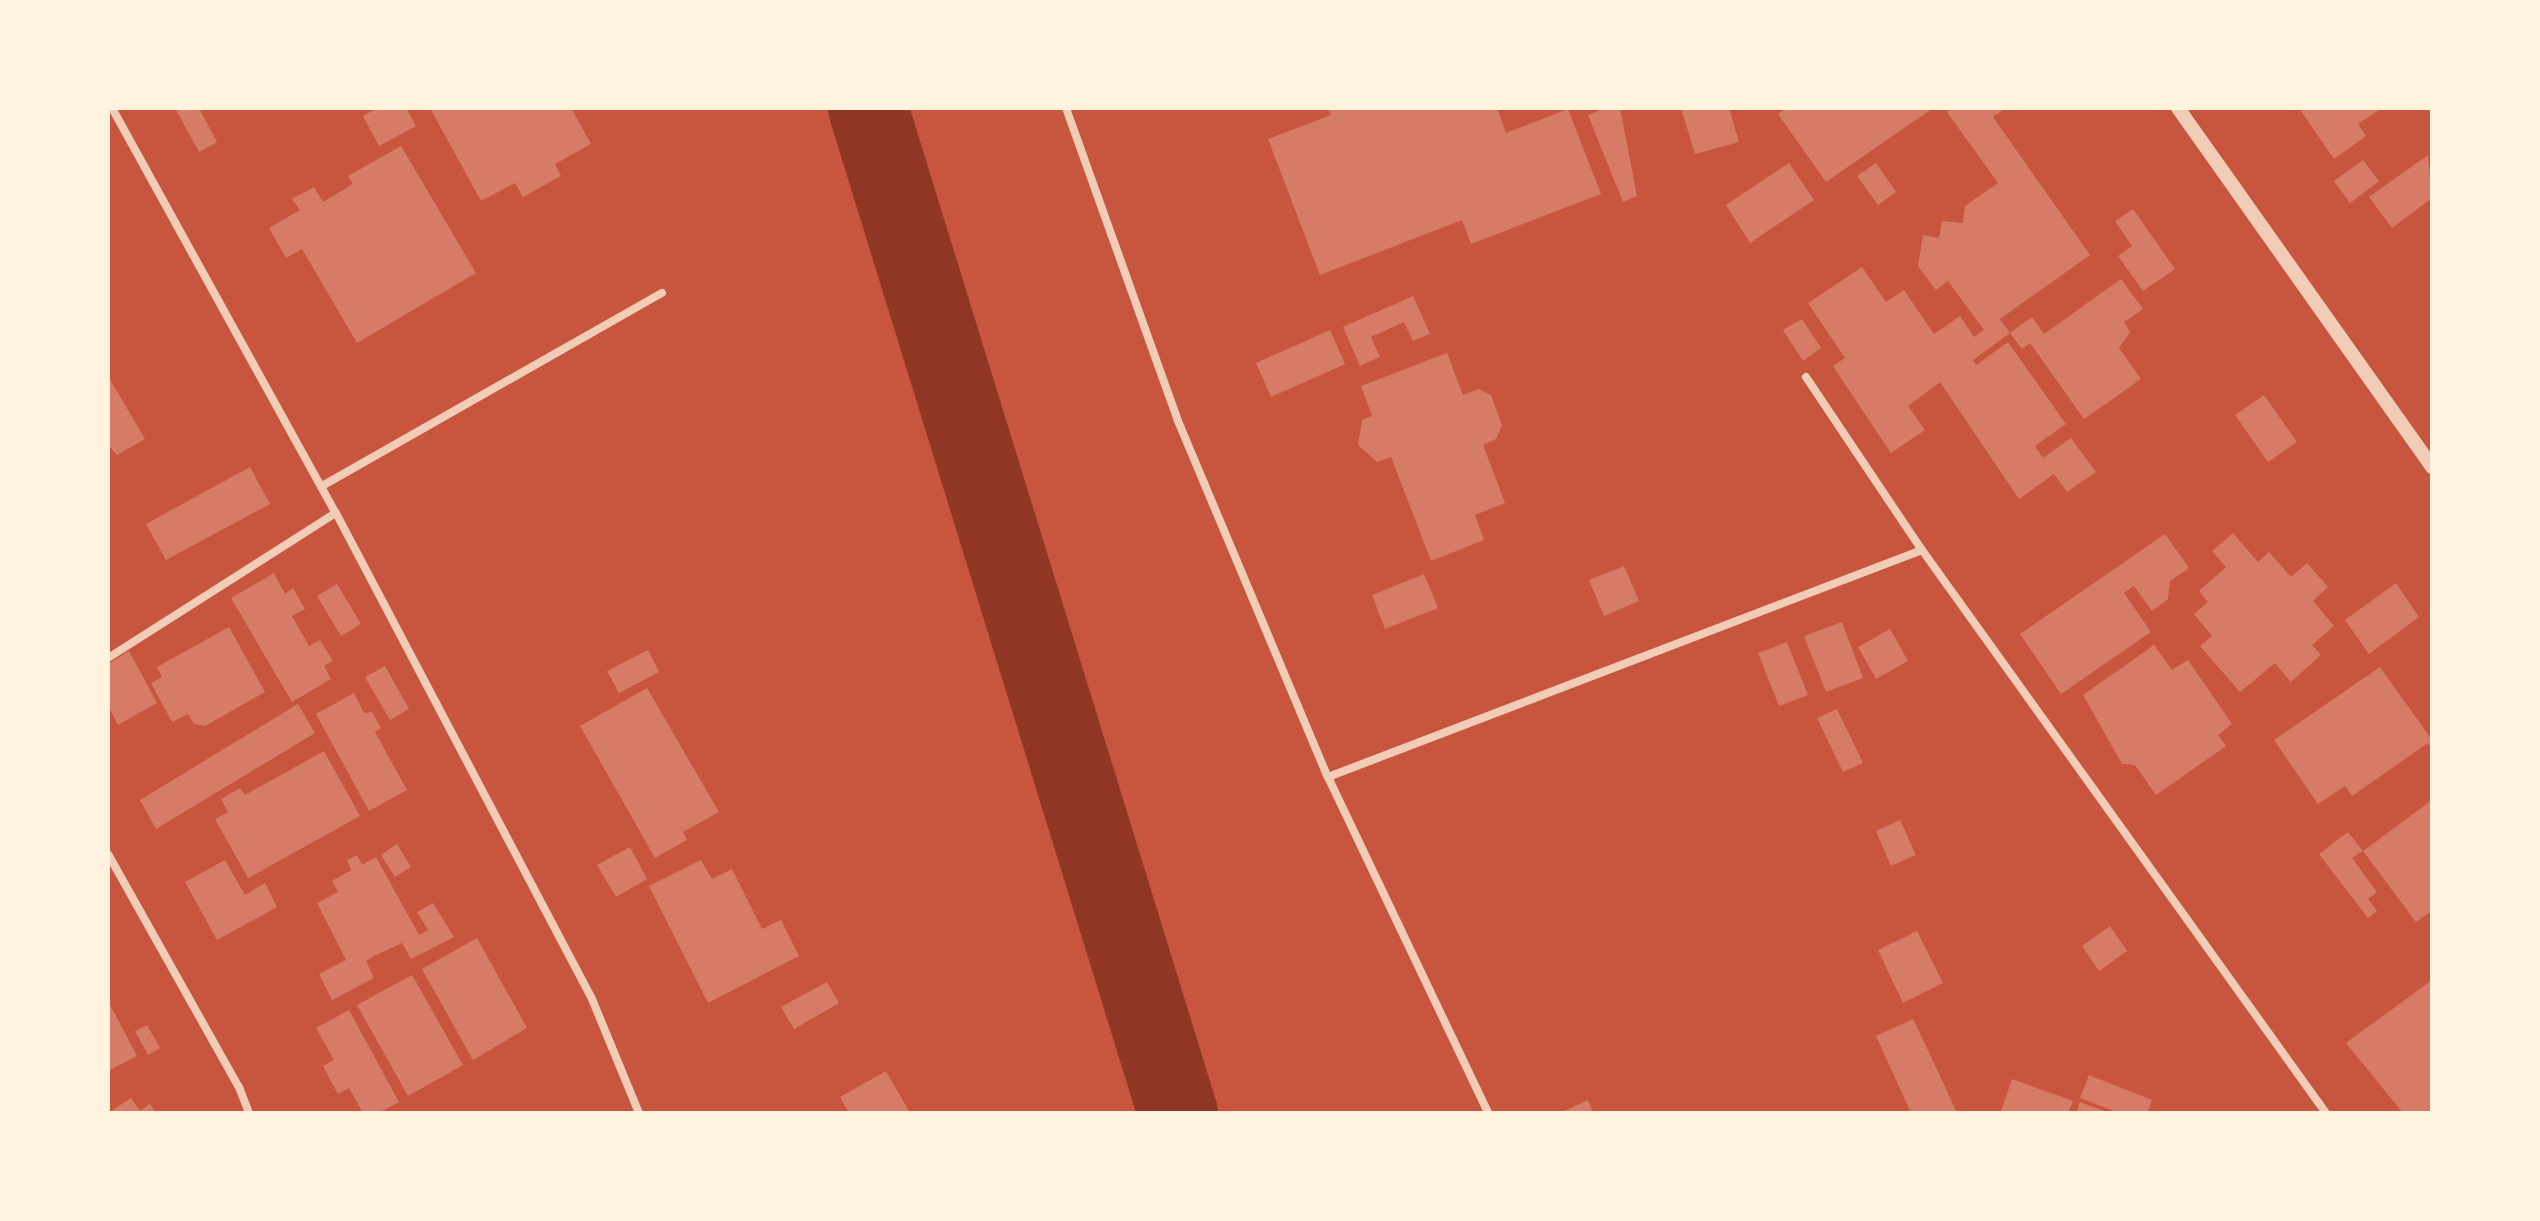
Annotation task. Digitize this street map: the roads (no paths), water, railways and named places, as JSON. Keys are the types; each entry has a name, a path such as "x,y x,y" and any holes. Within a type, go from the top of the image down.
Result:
{"street":[{"path":"112,108 322,486 592,999 639,1113"},
{"path":"1066,108 1178,421 1328,777 1488,1113"},
{"path":"2178,108 2432,467"},
{"path":"322,486 662,293"},
{"path":"1806,377 1922,550 2326,1113"},
{"path":"108,658 336,513"},
{"path":"1328,777 1922,550"},
{"path":"108,854 239,1087 249,1113"}],"waterway":[{"path":"868,108 1178,1113"}]}
